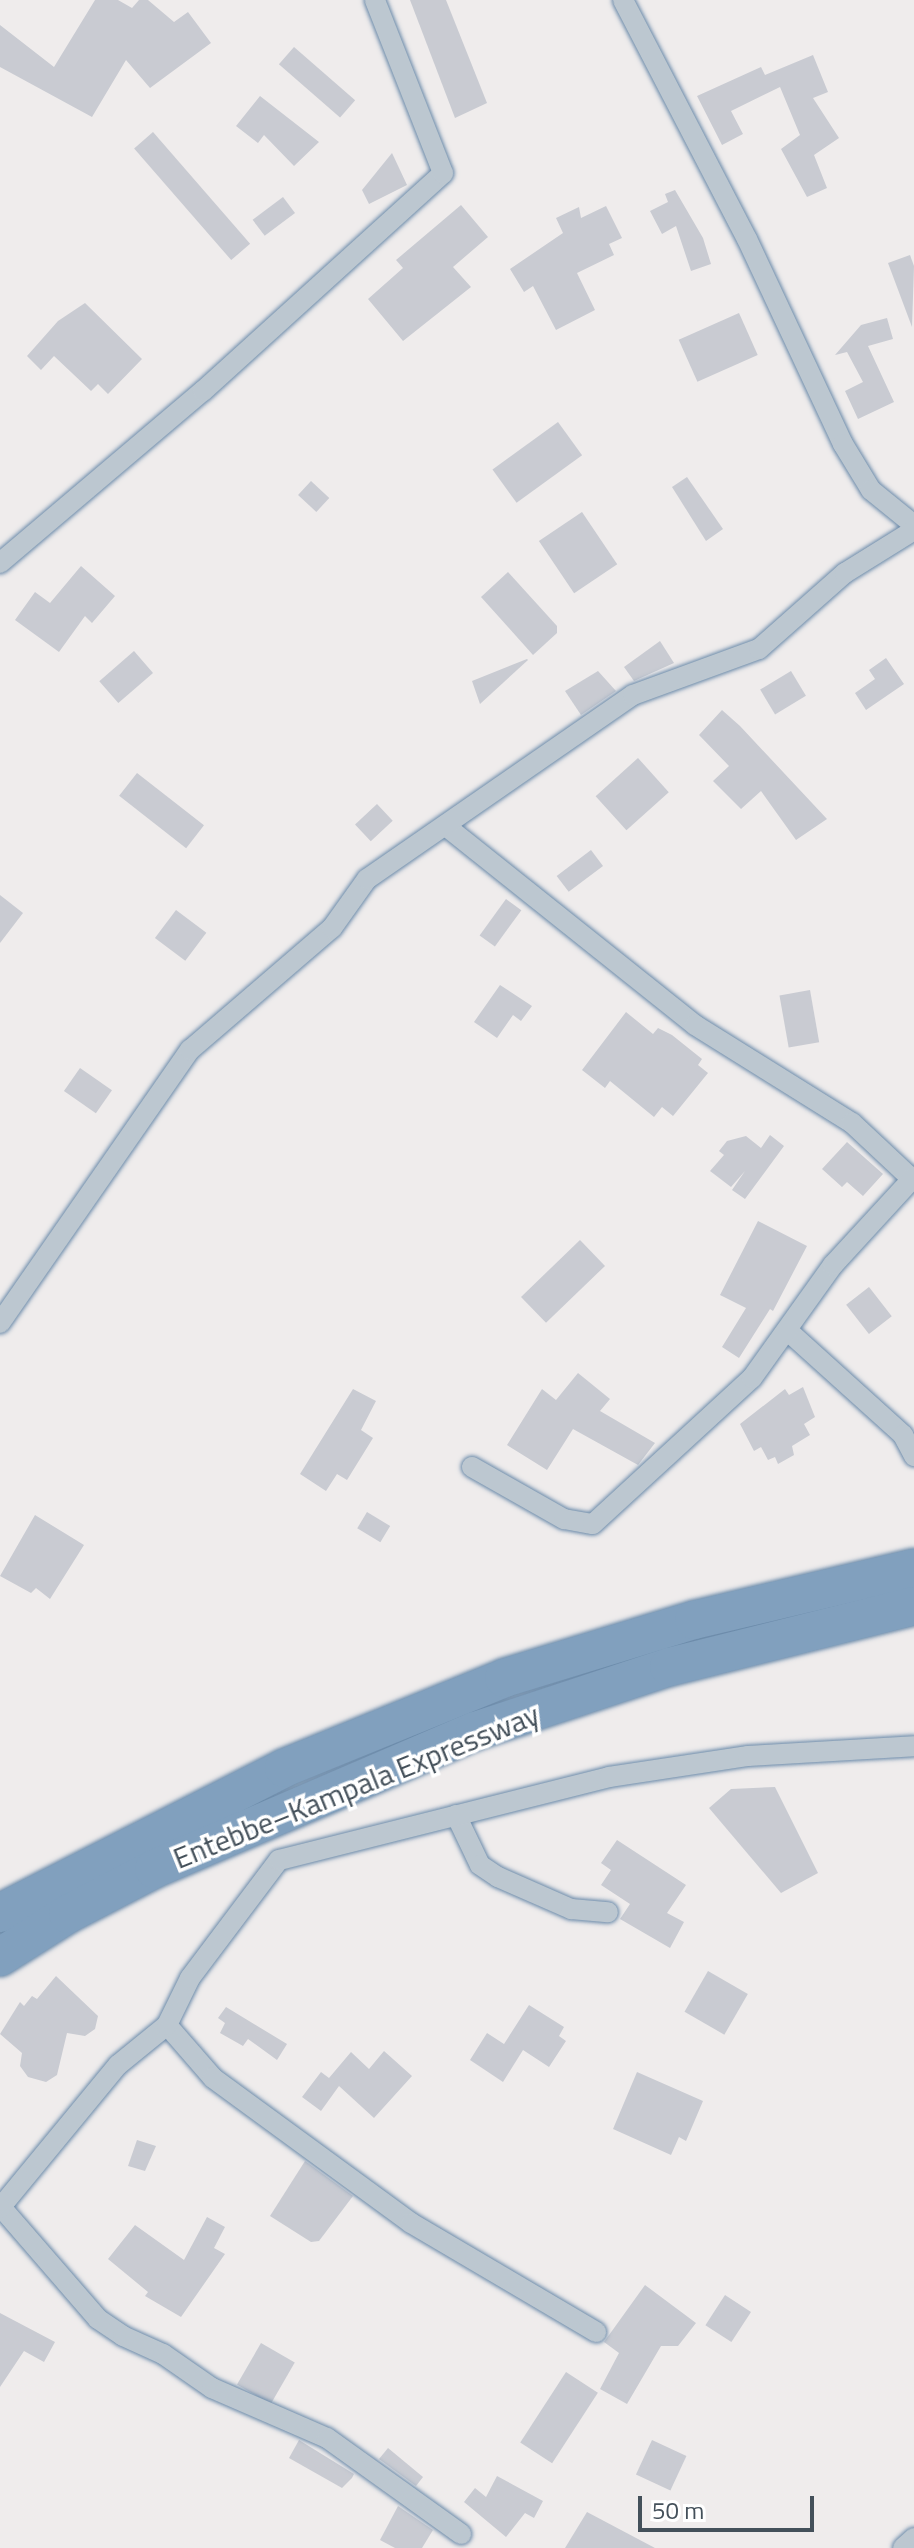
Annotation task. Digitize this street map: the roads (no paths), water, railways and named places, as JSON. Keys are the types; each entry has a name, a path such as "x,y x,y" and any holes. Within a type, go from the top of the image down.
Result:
{"highway":[{"name":"Entebbe–Kampala Expressway","path":"0,1913 284,1768 504,1678 694,1620 914,1568"},
{"name":"Entebbe–Kampala Expressway","path":"0,1957 68,1914 154,1869 475,1731 669,1667 914,1606"}],"street":[{"path":"0,563 203,391 443,173 375,0"},
{"path":"0,1323 190,1050 332,928 367,879 447,827 633,695 759,649 845,573 914,528 871,490 843,444 747,239 623,0"},
{"path":"447,827 695,1025 852,1123 913,1179 833,1265 752,1378 593,1524 564,1519 472,1467"},
{"path":"788,1331 903,1435 914,1456"},
{"path":"461,2534 327,2438 212,2388 163,2354 123,2336 98,2319 1,2208 118,2065 167,2025 190,1978 279,1860 636,1772 748,1756 914,1746"},
{"path":"456,1815 480,1865 498,1877 571,1909 608,1912"},
{"path":"167,2025 213,2078 411,2223 596,2332"}]}
